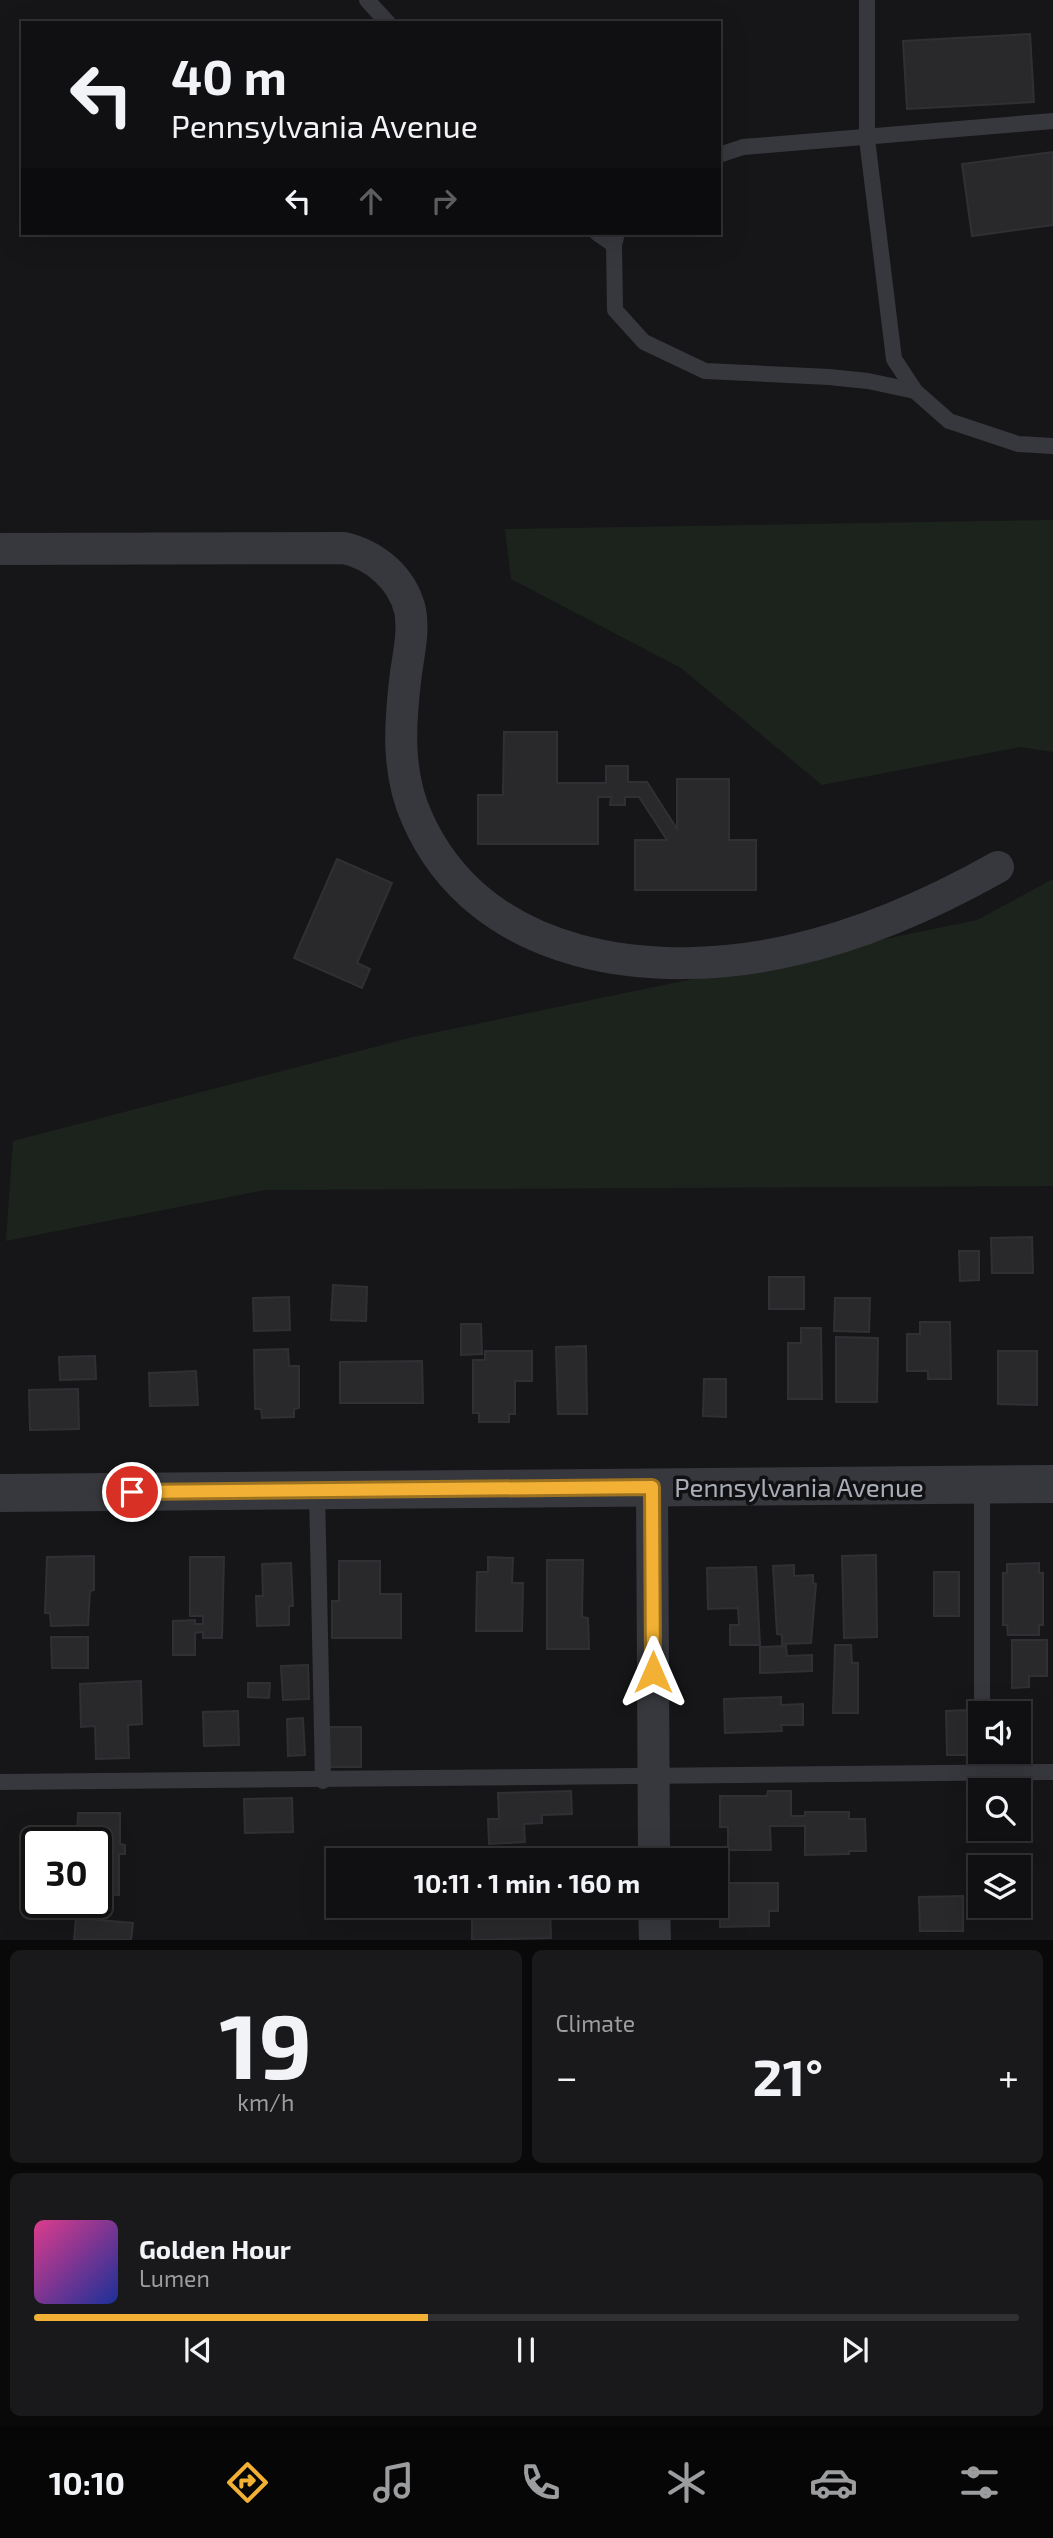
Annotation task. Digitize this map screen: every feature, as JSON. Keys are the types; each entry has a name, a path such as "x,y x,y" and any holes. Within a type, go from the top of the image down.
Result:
{"street":[{"path":"0,549 344,548 356,551 385,567 401,588 410,610 411,633 400,739 405,780 416,817 436,855 475,898 493,913 537,938 566,949 615,960 667,963 732,960 792,951 857,932 954,892 998,867"},
{"name":"Pennsylvania Avenue","path":"0,1493 1053,1484"},
{"path":"652,1487 654,1848"},
{"path":"654,1918 655,1940"}],"lane":[{"path":"367,0 386,21"},
{"path":"867,0 867,139 894,359 915,391 949,421 1018,444 1053,446"},
{"path":"721,154 743,147 867,139 1053,121"},
{"path":"615,239 615,310 644,342 705,371 830,377 868,381 915,391"},
{"path":"982,1485 982,1701"},
{"path":"317,1490 323,1781"},
{"path":"982,1764 982,1773"},
{"path":"0,1782 653,1778 707,1775 1053,1772"}],"shaded area":[{"path":"1053,520 1053,752 1020,747 822,785 681,668 511,579 505,529"},
{"path":"1053,879 1053,1186 265,1190 6,1241 13,1141 413,1037 977,920"}],"building":[{"path":"1030,34 1034,102 907,109 903,41"},
{"path":"1053,152 1053,225 972,236 962,164"},
{"path":"504,732 557,732 557,783 606,783 606,766 628,766 628,782 647,782 677,829 677,779 729,779 729,840 756,840 756,890 635,890 635,840 667,840 639,797 625,797 625,805 610,805 611,797 598,797 598,844 478,844 478,795 503,795"},
{"path":"337,859 392,883 357,963 370,969 362,988 294,958"},
{"path":"1032,1237 1033,1273 992,1273 991,1238"},
{"path":"959,1251 979,1251 979,1280 960,1281"},
{"path":"769,1277 804,1277 804,1309 769,1309"},
{"path":"333,1285 367,1287 366,1321 331,1320"},
{"path":"289,1297 290,1330 254,1331 253,1298"},
{"path":"835,1298 870,1298 869,1332 834,1331"},
{"path":"920,1322 950,1322 951,1379 928,1379 928,1371 907,1371 907,1334 920,1334"},
{"path":"461,1324 481,1324 482,1354 461,1355"},
{"path":"801,1328 821,1328 822,1399 788,1399 788,1343 801,1343"},
{"path":"836,1337 878,1338 877,1402 836,1402"},
{"path":"586,1346 587,1414 558,1414 556,1347"},
{"path":"288,1349 289,1366 299,1366 299,1408 294,1409 294,1417 262,1418 261,1409 255,1409 254,1350"},
{"path":"485,1351 532,1351 532,1381 515,1381 515,1414 509,1414 509,1422 479,1422 479,1413 473,1413 473,1360 485,1360"},
{"path":"998,1351 1037,1351 1037,1405 998,1404"},
{"path":"95,1356 96,1379 60,1380 59,1357"},
{"path":"422,1361 423,1403 340,1403 340,1362"},
{"path":"196,1371 198,1405 150,1406 149,1373"},
{"path":"704,1379 726,1379 726,1417 703,1416"},
{"path":"78,1389 79,1429 30,1430 29,1390"},
{"path":"876,1555 877,1637 844,1638 842,1556"},
{"path":"94,1556 94,1590 90,1591 88,1625 51,1626 50,1613 45,1613 47,1557"},
{"path":"190,1557 224,1557 222,1638 203,1638 203,1632 195,1633 195,1655 173,1655 173,1621 195,1620 195,1624 203,1624 203,1616 190,1616"},
{"path":"488,1557 513,1558 512,1583 523,1583 522,1631 476,1631 477,1572 488,1572"},
{"path":"547,1560 583,1560 582,1617 588,1618 589,1649 547,1649"},
{"path":"339,1561 380,1561 380,1594 401,1594 401,1638 332,1638 332,1601 339,1601"},
{"path":"291,1563 293,1606 289,1606 289,1625 257,1626 256,1596 263,1596 262,1564"},
{"path":"1039,1563 1039,1573 1043,1573 1043,1625 1039,1625 1039,1635 1008,1635 1007,1625 1003,1625 1003,1573 1007,1573 1007,1564"},
{"path":"794,1565 794,1576 813,1575 813,1583 816,1584 811,1643 782,1644 782,1635 777,1634 773,1566"},
{"path":"756,1567 760,1645 730,1645 730,1625 739,1625 738,1608 708,1609 707,1568"},
{"path":"934,1572 959,1572 959,1616 934,1616"},
{"path":"51,1637 88,1637 88,1668 52,1668"},
{"path":"1012,1640 1047,1640 1047,1676 1029,1676 1029,1687 1012,1688"},
{"path":"835,1645 851,1645 852,1663 858,1663 858,1713 833,1713"},
{"path":"786,1646 787,1656 812,1655 812,1671 760,1673 760,1647"},
{"path":"308,1665 309,1699 283,1700 281,1666"},
{"path":"141,1681 142,1724 128,1725 129,1758 96,1759 95,1726 81,1727 80,1684"},
{"path":"248,1683 270,1683 269,1698 248,1697"},
{"path":"781,1697 781,1705 803,1704 803,1725 781,1725 782,1731 725,1733 724,1699"},
{"path":"968,1710 968,1755 947,1755 946,1711"},
{"path":"238,1711 239,1745 204,1746 203,1712"},
{"path":"303,1718 305,1755 288,1756 287,1719"},
{"path":"329,1727 361,1727 361,1767 330,1767"},
{"path":"571,1791 572,1814 542,1815 542,1823 524,1824 525,1842 489,1844 488,1819 499,1819 498,1793"},
{"path":"768,1791 791,1791 791,1816 805,1816 805,1812 849,1812 849,1819 865,1819 866,1851 805,1855 805,1826 770,1826 771,1850 728,1850 728,1827 720,1827 720,1796 767,1796"},
{"path":"292,1798 293,1832 245,1833 244,1799"},
{"path":"78,1813 120,1813 120,1844 125,1845 125,1854 119,1854 119,1895 112,1895 112,1827 78,1827"},
{"path":"728,1883 778,1883 778,1911 769,1911 769,1926 720,1927 720,1918 728,1918"},
{"path":"963,1896 963,1931 920,1931 919,1897"},
{"path":"76,1918 133,1923 131,1940 74,1940"},
{"path":"472,1918 550,1918 551,1938 472,1940"}],"route":[{"path":"132,1492 652,1487 653,1672"}]}
